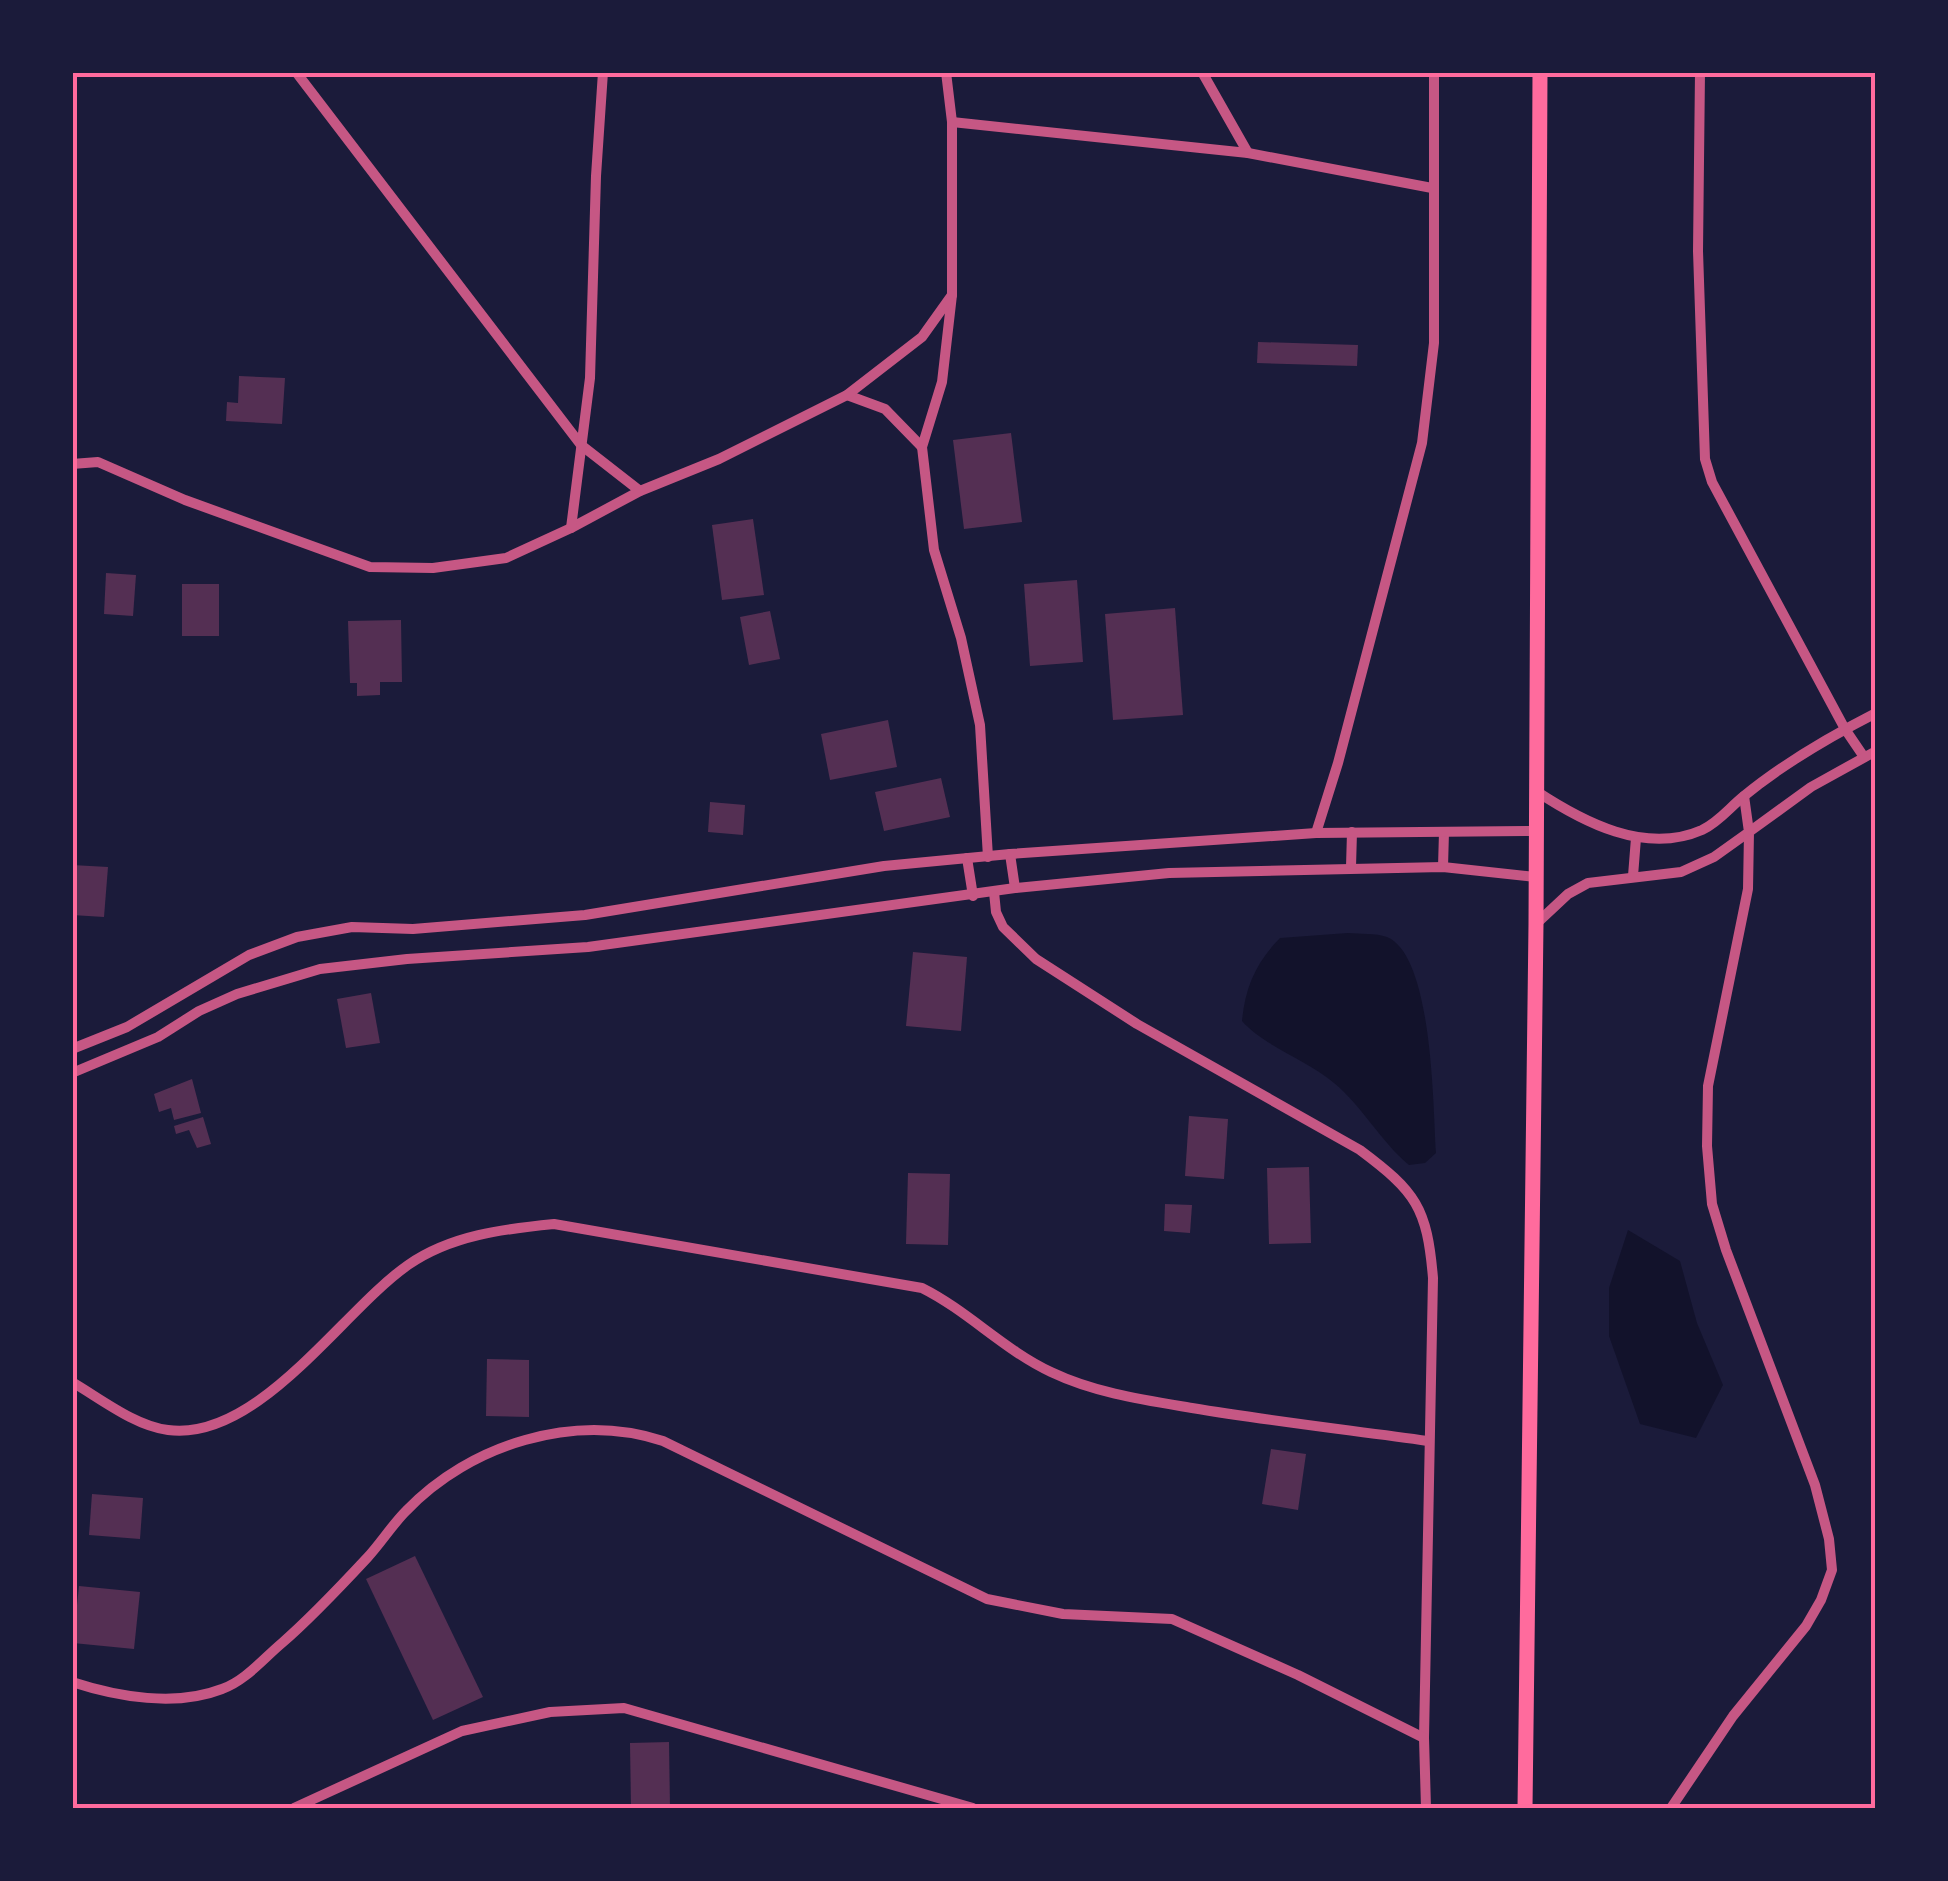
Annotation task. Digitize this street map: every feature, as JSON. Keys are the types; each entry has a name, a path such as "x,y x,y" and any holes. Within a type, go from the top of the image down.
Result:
{"main road":[{"path":"1526,1808 1540,72"}],"street":[{"path":"296,72 581,444 640,491"},
{"path":"572,528 590,378 596,176 604,72"},
{"path":"946,72 952,122 952,295 942,382 922,447 934,550 961,638 980,725 988,857"},
{"path":"1202,72 1248,153"},
{"path":"1316,833 1422,443 1434,344 1434,72"},
{"path":"1700,72 1698,251 1705,459 1712,482 1845,729 1864,757"},
{"path":"952,122 1248,153 1432,188"},
{"path":"72,464 98,462 185,500 370,566 401,569 469,565 506,558 847,395 922,336 952,295"},
{"path":"847,395 885,410 922,447"},
{"path":"1536,791 1590,822 1636,838 1682,837 1705,829 1744,796 1845,729 1876,714"},
{"path":"1536,924 1568,894 1588,883 1681,872 1698,866 1797,796 1876,751"},
{"path":"1671,1808 1733,1716 1806,1626 1832,1570 1816,1485 1712,1204 1707,1146 1708,1086 1748,889 1744,796"},
{"path":"72,1049 127,1027 249,955 297,938 352,928 413,929 586,915 884,866 1010,854 1316,833 1535,831"},
{"path":"1351,867 1352,832"},
{"path":"1444,832 1444,867"},
{"path":"1633,876 1636,838"},
{"path":"1010,854 1015,888"},
{"path":"967,858 972,896"},
{"path":"72,1074 158,1036 200,1010 237,994 320,969 588,947 1015,888 1169,874 1444,867 1535,876"},
{"path":"994,892 1003,928 1036,959 1137,1024 1360,1150 1408,1190 1424,1220 1432,1260 1426,1808"},
{"path":"72,1382 141,1422 169,1430 210,1427 250,1406 293,1373 408,1265 446,1245 482,1234 554,1224 922,1288 946,1300 1050,1372 1107,1392 1226,1414 1428,1441"},
{"path":"72,1682 164,1698 222,1689 242,1678 302,1626 369,1556 406,1510 440,1480 469,1462 522,1441 558,1431 596,1428 632,1430 662,1440 988,1599 1063,1614 1172,1619 1298,1675 1424,1738"},
{"path":"294,1808 462,1731 550,1712 624,1708 973,1808"}],"shaded area":[{"path":"1348,933 1387,937 1402,950 1414,972 1428,1035 1434,1103 1436,1153 1425,1163 1409,1165 1334,1083 1242,1021 1253,976 1280,938"},
{"path":"1628,1230 1680,1261 1697,1323 1723,1385 1696,1438 1640,1424 1609,1336 1609,1288"}],"building":[{"path":"1258,342 1358,345 1357,366 1257,363"},
{"path":"239,376 285,378 282,424 226,421 227,402 238,403"},
{"path":"1011,433 1022,522 964,529 953,440"},
{"path":"753,519 764,595 722,600 712,525"},
{"path":"106,573 136,575 133,616 104,614"},
{"path":"1077,580 1083,662 1030,666 1024,584"},
{"path":"182,584 219,584 219,636 182,636"},
{"path":"1175,608 1183,715 1113,720 1105,614"},
{"path":"770,611 780,659 749,665 740,617"},
{"path":"401,620 402,682 380,682 380,695 357,696 357,683 350,683 348,621"},
{"path":"888,720 897,767 830,780 821,734"},
{"path":"941,778 950,817 884,831 875,792"},
{"path":"710,802 745,805 743,835 708,832"},
{"path":"72,865 108,867 104,917 72,915"},
{"path":"913,952 967,957 961,1031 906,1026"},
{"path":"371,993 380,1043 346,1048 337,999"},
{"path":"192,1079 201,1113 174,1120 171,1108 159,1112 154,1094"},
{"path":"1189,1116 1228,1119 1224,1179 1185,1176"},
{"path":"203,1117 211,1144 197,1148 189,1130 176,1134 174,1126"},
{"path":"1309,1167 1311,1243 1269,1244 1267,1168"},
{"path":"908,1173 950,1174 948,1245 906,1244"},
{"path":"1165,1204 1192,1205 1190,1233 1164,1231"},
{"path":"487,1359 529,1360 529,1417 486,1416"},
{"path":"1271,1449 1306,1454 1298,1510 1262,1504"},
{"path":"92,1494 143,1498 140,1539 89,1535"},
{"path":"415,1556 483,1697 433,1720 366,1579"},
{"path":"79,1586 140,1592 134,1649 73,1643"},
{"path":"669,1742 670,1808 631,1808 630,1743"}]}
